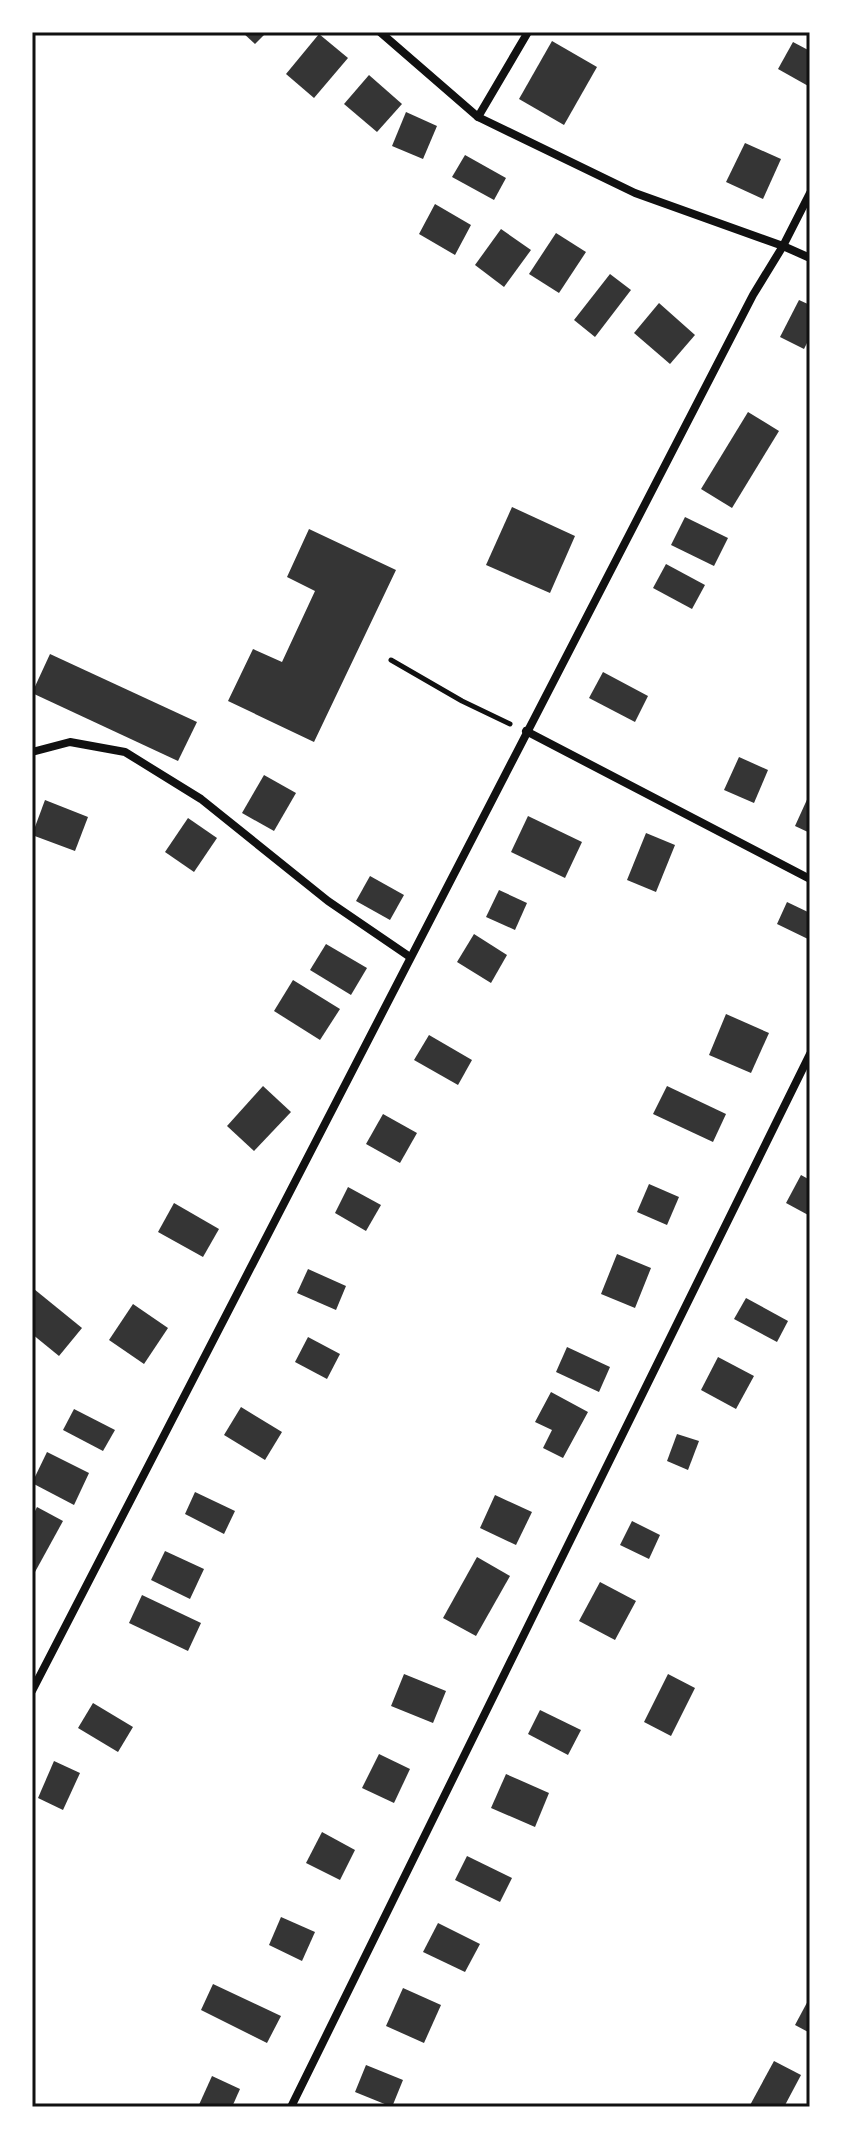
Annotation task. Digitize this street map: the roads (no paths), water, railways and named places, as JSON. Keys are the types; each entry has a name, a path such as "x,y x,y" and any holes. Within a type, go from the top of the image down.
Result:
{"street":[{"path":"380,32 478,117 635,193 810,258"},
{"path":"478,117 528,32"},
{"path":"32,1691 526,731 753,295 810,193"},
{"path":"526,731 810,879"},
{"path":"32,752 70,742 125,752 201,799 328,901 410,957"},
{"path":"291,2107 810,1054"}]}
